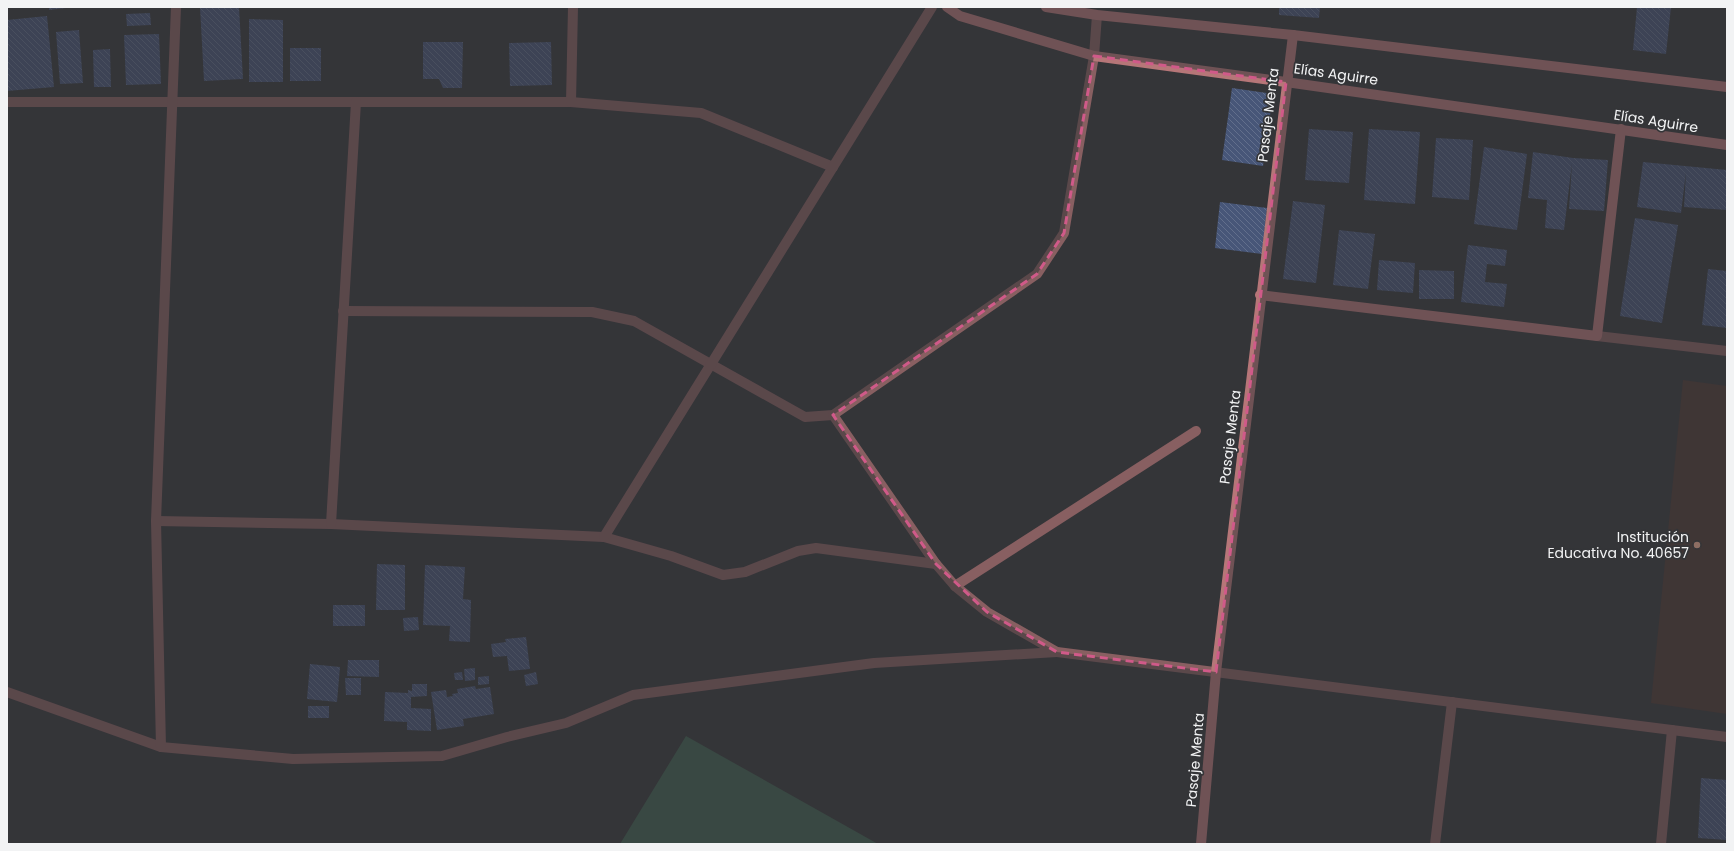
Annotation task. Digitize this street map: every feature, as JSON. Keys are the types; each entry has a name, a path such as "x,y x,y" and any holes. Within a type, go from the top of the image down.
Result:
{"street":[{"path":"161,747 156,521 176,7"},
{"path":"571,102 573,7"},
{"path":"604,537 932,7"},
{"name":"Elías Aguirre","path":"947,7 960,16 1094,56 1622,129 1727,146"},
{"path":"1046,7 1097,15 1293,35 1727,87"},
{"path":"343,312 592,312 634,321 805,417 832,415 1037,274 1064,233 1094,56 1097,15"},
{"name":"Pasaje Menta","path":"1201,844 1216,672 1260,295 1293,35"},
{"path":"7,102 571,102 701,113 833,167"},
{"path":"331,524 356,102"},
{"path":"1598,336 1622,129"},
{"path":"1260,295 1727,351"},
{"path":"832,415 936,564 955,586 987,612 1057,652"},
{"path":"955,586 1196,431"},
{"path":"156,521 331,524 604,537 672,556 722,575 745,572 798,551 816,548 936,564"},
{"path":"7,692 161,747 293,758 442,756 507,737 566,723 633,694 874,663 1057,652 1727,737"},
{"path":"1435,844 1452,702"},
{"path":"1661,844 1672,730"}],"highlighted area":[{"path":"1094,56 1286,82 1216,672 1057,652 987,612 936,564 833,415 1037,274 1064,233"}],"shaded area":[{"name":"Institución Educativa No. 40657","path":"1683,380 1727,386 1727,714 1651,703"}],"green space":[{"path":"686,736 878,844 620,844"}],"building":[{"path":"49,7 66,7 66,8 49,10"},
{"path":"200,7 239,7 243,79 204,81"},
{"path":"1279,7 1320,7 1319,18 1279,15"},
{"path":"1637,7 1671,7 1666,54 1633,50"},
{"path":"150,13 151,25 127,26 126,14"},
{"path":"47,16 54,87 7,91 7,20"},
{"path":"249,19 283,20 283,82 249,82"},
{"path":"79,30 83,83 60,84 56,32"},
{"path":"159,34 161,84 126,85 124,35"},
{"path":"423,42 463,42 462,88 443,88 439,79 423,79"},
{"path":"551,42 552,85 510,86 509,43"},
{"path":"290,48 321,48 321,81 290,81"},
{"path":"110,49 111,87 94,87 93,50"},
{"path":"1232,88 1273,94 1263,166 1222,160"},
{"path":"1309,129 1353,132 1349,183 1305,180"},
{"path":"1369,129 1420,132 1415,204 1364,200"},
{"path":"1436,138 1473,140 1469,200 1432,197"},
{"path":"1484,147 1527,154 1517,230 1474,224"},
{"path":"1533,152 1573,158 1608,160 1604,211 1569,209 1572,163 1564,230 1545,228 1547,200 1528,198"},
{"path":"1643,162 1727,170 1727,210 1684,207 1686,172 1681,213 1637,207"},
{"path":"1293,201 1325,205 1316,283 1283,279"},
{"path":"1220,202 1267,208 1262,254 1215,248"},
{"path":"1635,218 1678,225 1662,323 1620,316"},
{"path":"1339,230 1375,234 1368,289 1333,285"},
{"path":"1468,245 1507,250 1505,266 1487,264 1485,282 1507,284 1504,307 1461,302"},
{"path":"1379,260 1415,263 1413,293 1377,290"},
{"path":"1708,269 1727,271 1727,328 1702,325"},
{"path":"1419,270 1454,271 1454,299 1419,299"},
{"path":"377,564 405,565 405,610 376,610"},
{"path":"425,565 465,567 463,599 471,600 470,642 449,641 450,626 423,625"},
{"path":"333,605 365,605 365,626 333,626"},
{"path":"418,617 419,630 404,631 403,618"},
{"path":"526,637 530,669 509,671 507,656 493,657 491,644 506,642 505,639"},
{"path":"348,660 379,660 379,677 347,676"},
{"path":"310,664 340,667 337,702 307,699"},
{"path":"475,668 475,680 465,681 464,669"},
{"path":"462,672 463,680 455,680 454,673"},
{"path":"536,672 538,684 526,686 524,675"},
{"path":"489,676 489,684 478,685 478,677"},
{"path":"345,678 361,678 361,695 346,695"},
{"path":"412,684 427,684 427,696 411,697 411,708 431,709 431,731 407,730 407,722 384,721 385,692 408,693 408,690 412,691"},
{"path":"475,686 476,689 490,687 494,714 463,719 464,726 437,730 431,692 446,690 447,697 458,693 457,689"},
{"path":"308,706 329,706 329,718 308,718"},
{"path":"1701,778 1727,780 1727,840 1698,838"}],"place":[{"name":"Institución Educativa No. 40657","path":"1697,545"}]}
